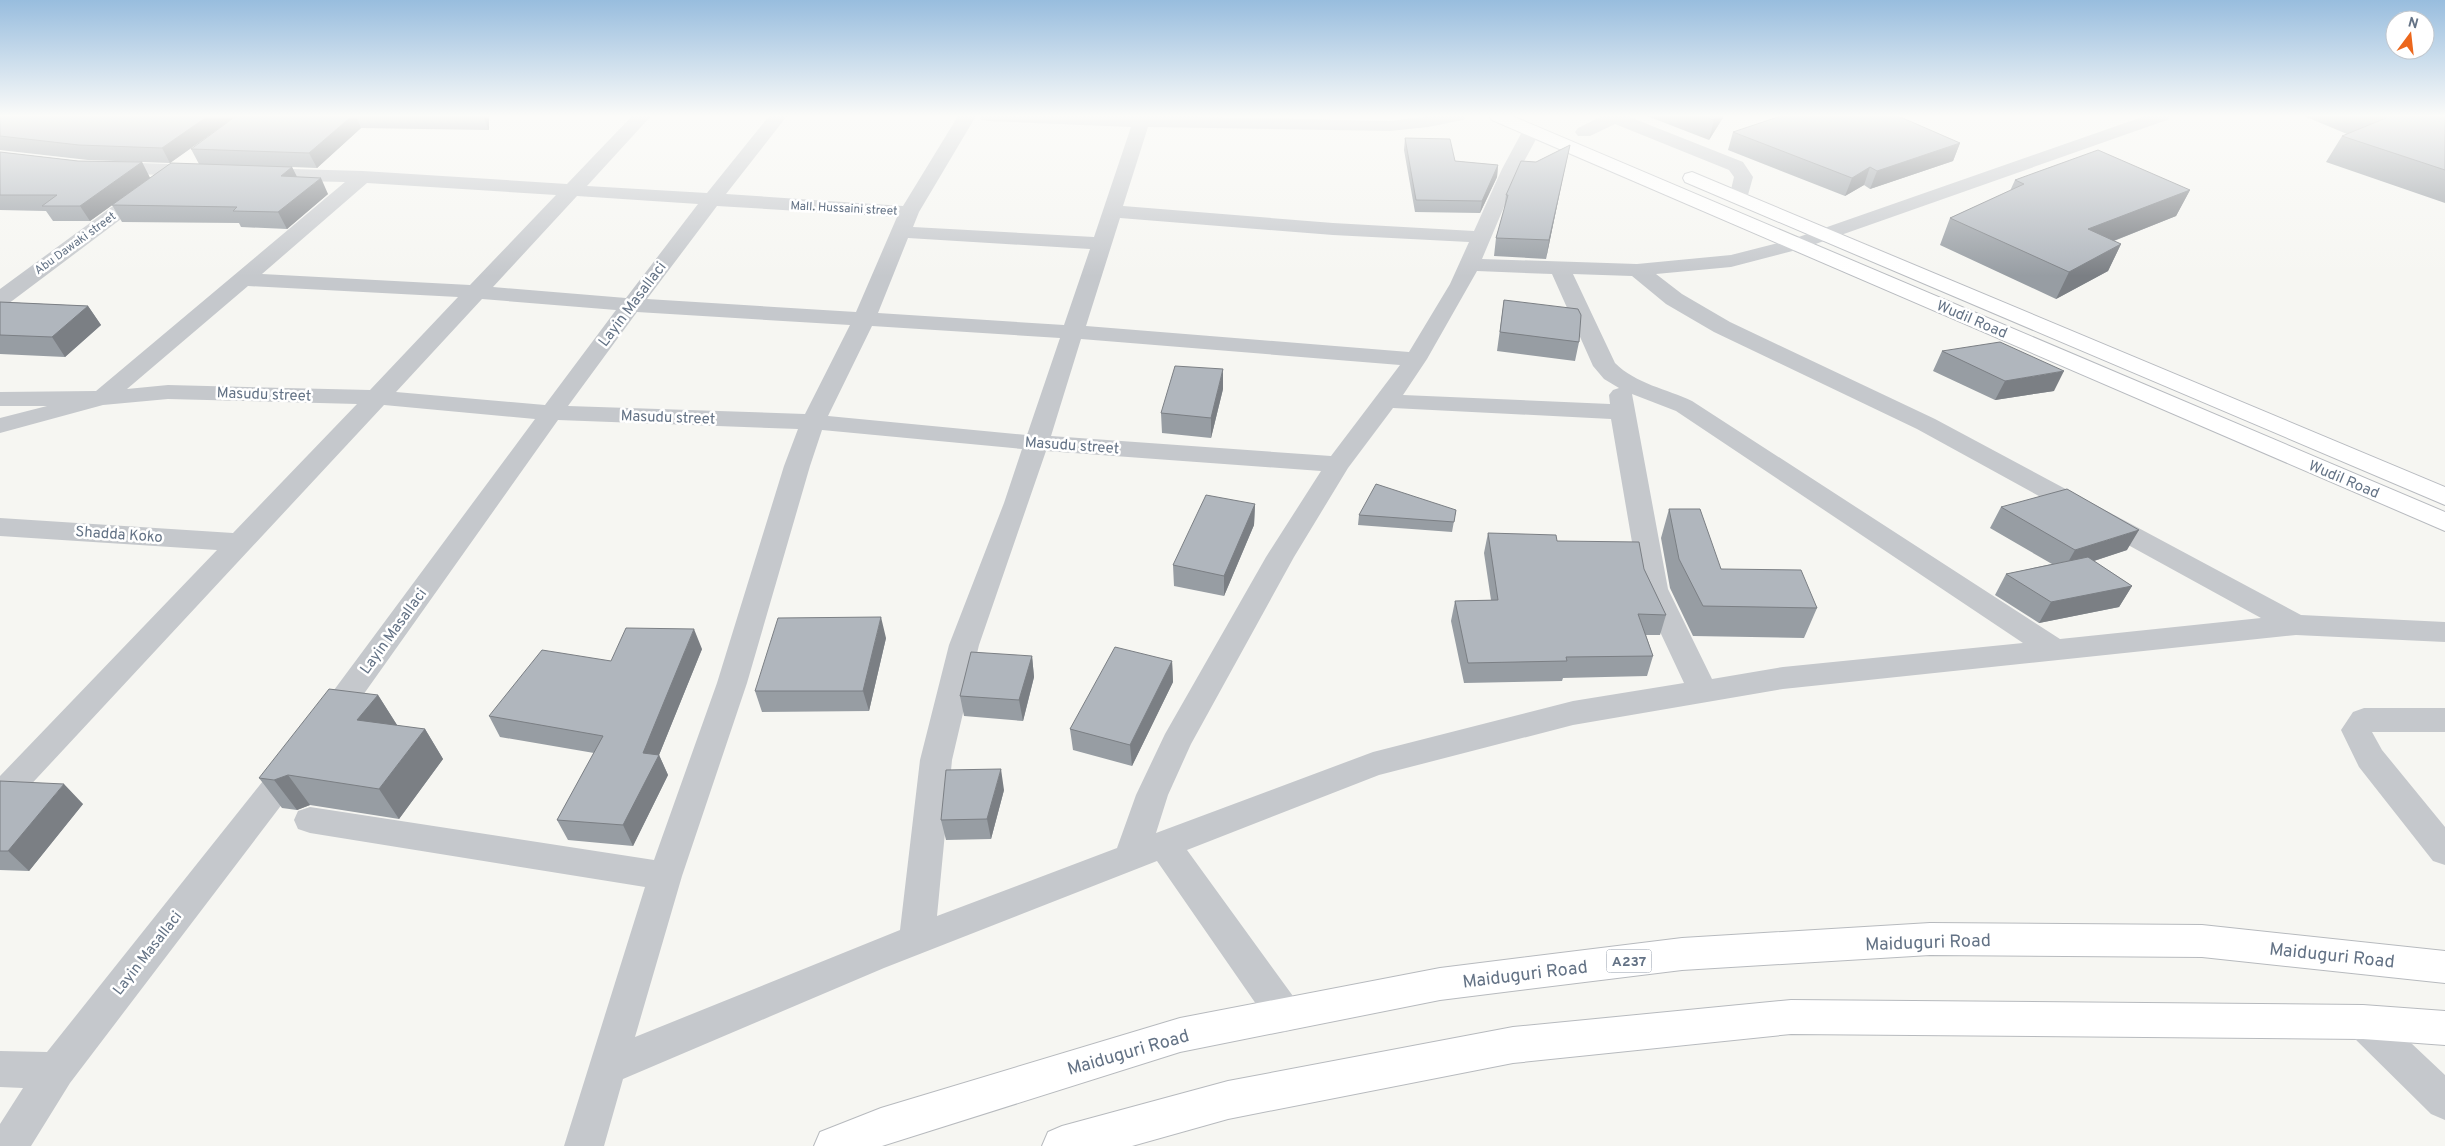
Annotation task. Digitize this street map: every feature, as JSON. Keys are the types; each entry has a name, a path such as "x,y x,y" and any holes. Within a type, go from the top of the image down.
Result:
{"main road":[{"name":"Wudil Road","path":"1637,169 1797,244 2445,522"},
{"name":"Wudil Road","path":"1672,169 2445,498"},
{"name":"Maiduguri Road","path":"834,1146 881,1127 1180,1035 1440,984 1682,954 1930,939 2202,941 2445,967"},
{"path":"1062,1146 1228,1100 1513,1045 1791,1017 2363,1022 2445,1028"}],"street":[{"path":"152,169 213,172"},
{"path":"0,797 591,169"},
{"name":"Layin Masallaci","path":"9,1146 56,1070 312,743 632,304 735,169"},
{"path":"584,1146 610,1066 665,876 732,683 797,466 813,422 865,318 905,222 936,169"},
{"path":"917,939 936,760 964,645 1017,503 1125,169"},
{"path":"1131,857 1152,795 1176,743 1280,557 1338,464 1386,402 1416,358 1461,284 1511,169"},
{"path":"1739,169 1744,177 1739,198"},
{"path":"1469,265 1637,270 1731,261 1797,244 2007,169"},
{"name":"Abu Dawaki street","path":"0,298 174,170"},
{"name":"Mall. Hussaini street","path":"242,173 363,177 710,200 1100,243"},
{"path":"0,399 102,398 245,279 363,177"},
{"path":"1111,211 1324,228 1482,236"},
{"path":"1560,268 1605,366 1610,373 1684,406 2054,649"},
{"path":"1637,270 1674,299 1722,328 1926,424 2296,625"},
{"path":"245,279 865,318 1416,358"},
{"path":"1620,378 1622,412 1654,589 1703,691"},
{"name":"Masudu street","path":"0,426 102,398 168,392 375,397 552,413 813,422 1036,443 1338,464"},
{"path":"1386,402 1622,412"},
{"name":"Shadda Koko","path":"0,527 239,542"},
{"path":"610,1066 917,939 1373,764 1572,712 1783,678 2296,625 2445,632"},
{"path":"2445,720 2364,720 2356,730 2370,758 2445,850"},
{"path":"310,820 665,876"},
{"path":"1164,844 1285,1015"},
{"path":"2363,1022 2445,1101"},
{"path":"0,1070 56,1070"}],"building":[{"path":"0,169 131,169 80,206 42,206 57,195 0,195"},
{"path":"162,169 289,169 281,176 321,178 278,212 233,211 237,207 112,205"},
{"path":"1411,169 1496,169 1482,201 1416,200"},
{"path":"1517,169 1565,169 1549,240 1496,238 1508,195 1506,195"},
{"path":"1830,169 1866,169 1852,178"},
{"path":"2044,169 2143,169 2190,190 2088,229 2121,244 2069,272 1950,218 2024,184 2015,180"},
{"path":"1504,300 1578,309 1581,315 1579,342 1500,332"},
{"path":"0,302 88,306 52,337 0,335"},
{"path":"2000,342 2064,371 2005,381 1942,351"},
{"path":"1175,366 1223,369 1211,418 1161,413"},
{"path":"1376,484 1456,510 1454,522 1359,515"},
{"path":"2067,489 2139,530 2075,550 2001,507"},
{"path":"1206,495 1255,504 1224,576 1173,565"},
{"path":"1669,509 1700,509 1721,569 1801,570 1817,608 1703,606 1679,559"},
{"path":"1488,533 1556,535 1557,541 1639,542 1644,569 1666,615 1638,614 1653,656 1566,657 1567,661 1468,663 1455,601 1498,600"},
{"path":"2088,557 2132,586 2051,602 2006,574"},
{"path":"881,617 863,691 755,691 778,618"},
{"path":"626,628 694,629 643,753 659,755 623,825 557,820 603,736 489,716 542,650 611,661"},
{"path":"1115,647 1172,661 1130,745 1070,729"},
{"path":"971,652 1032,656 1019,700 960,696"},
{"path":"329,689 378,695 357,720 425,729 379,789 288,775 274,780 259,778"},
{"path":"1001,769 987,819 941,820 946,770"},
{"path":"0,781 64,784 8,851 0,851"}]}
